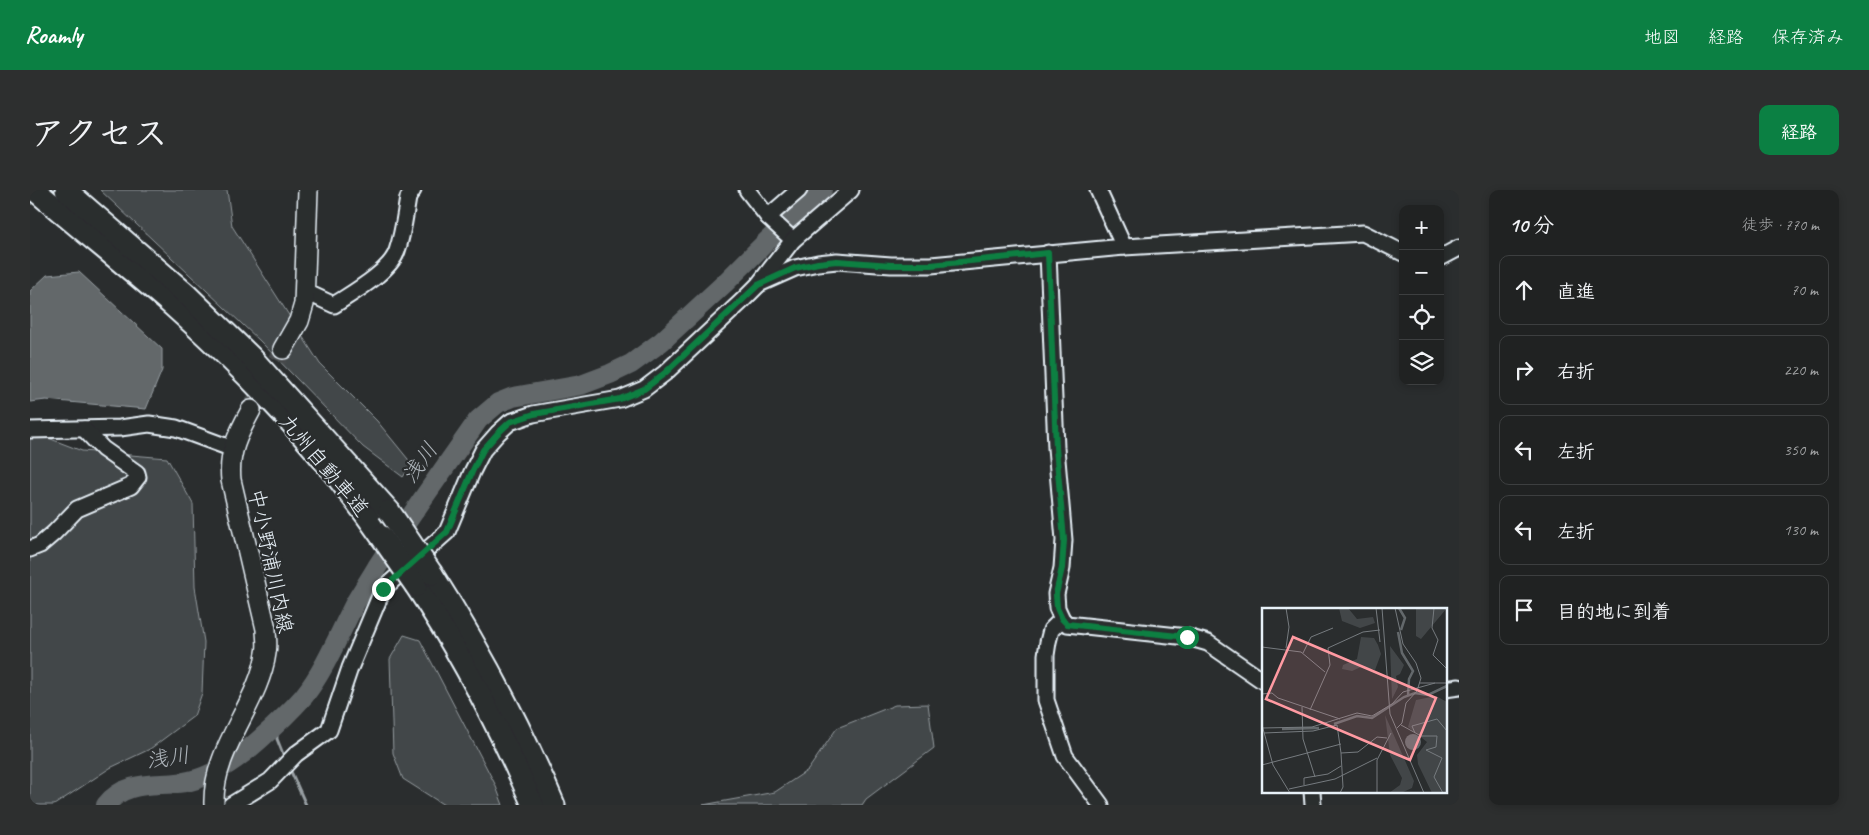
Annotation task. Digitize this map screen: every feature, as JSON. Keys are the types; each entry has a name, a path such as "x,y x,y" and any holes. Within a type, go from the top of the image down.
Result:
{"highway":[{"name":"九州自動車道","path":"35,190 173,306 238,368 299,432 359,504 381,536 424,580 480,652 509,707 554,805"},
{"name":"九州自動車道","path":"66,190 187,295 239,346 295,405 389,511 424,580 440,624 492,716 533,805"}],"main road":[{"path":"284,349 299,321 304,304 308,190"},
{"name":"中小野浦川内線","path":"214,798 226,749 259,680 266,653 266,629 229,465 233,449 251,410"}],"street":[{"path":"304,291 334,305 387,266 397,253 408,198 413,190"},
{"path":"747,190 770,219 790,238"},
{"path":"770,219 799,190"},
{"path":"230,805 270,781 296,754 329,730 350,668 383,589 447,532 483,450 498,433 510,422 534,414 620,399 644,389 665,373 758,285 790,238 851,190"},
{"path":"1098,190 1124,247"},
{"path":"758,285 795,268 837,261 891,265 931,265 1124,247 1363,233 1399,251"},
{"path":"1444,256 1459,248"},
{"path":"1048,253 1056,448 1064,540 1062,568 1056,594 1057,608 1062,619 1067,624 1187,637 1208,643 1262,680"},
{"path":"30,430 84,429 149,424 176,428 233,449"},
{"path":"30,549 40,545 77,509 131,486 138,477 137,473 103,449 84,429"},
{"path":"1062,619 1051,630 1048,642 1046,655 1046,700 1065,756 1101,805"},
{"path":"1446,689 1459,687"},
{"path":"1312,792 1313,805"}],"shaded area":[{"path":"100,190 227,190 232,226 320,364 377,421 412,464 403,477 363,447 260,341"},
{"path":"79,272 162,349 162,370 146,409 46,400 30,402 30,291 47,275"},
{"path":"30,431 82,451 167,458 193,504 195,587 204,642 202,693 194,716 150,749 110,768 54,805 30,805"},
{"path":"404,635 420,640 495,784 503,805 444,805 403,779 393,753 390,659"},
{"path":"928,704 934,748 866,799 862,805 703,805 775,792 808,770 837,728 895,705"}],"waterway":[{"name":"浅川","path":"106,805 115,796 137,786 185,782 205,776 237,758 251,747 288,714 312,685 326,662 355,603 377,567 478,420 498,403 513,397 581,385 631,364 661,342 822,190"},
{"path":"277,724 277,739 285,759"},
{"path":"289,767 306,805"}],"tunnel":[{"path":"251,410 283,349"}],"route":[{"path":"383,589 447,532 483,450 510,422 534,414 620,399 644,389 665,373 758,285 795,268 818,263 837,261 891,265 931,265 1048,253 1058,486 1064,540 1062,568 1056,594 1057,608 1062,619 1067,624 1187,637"}]}
